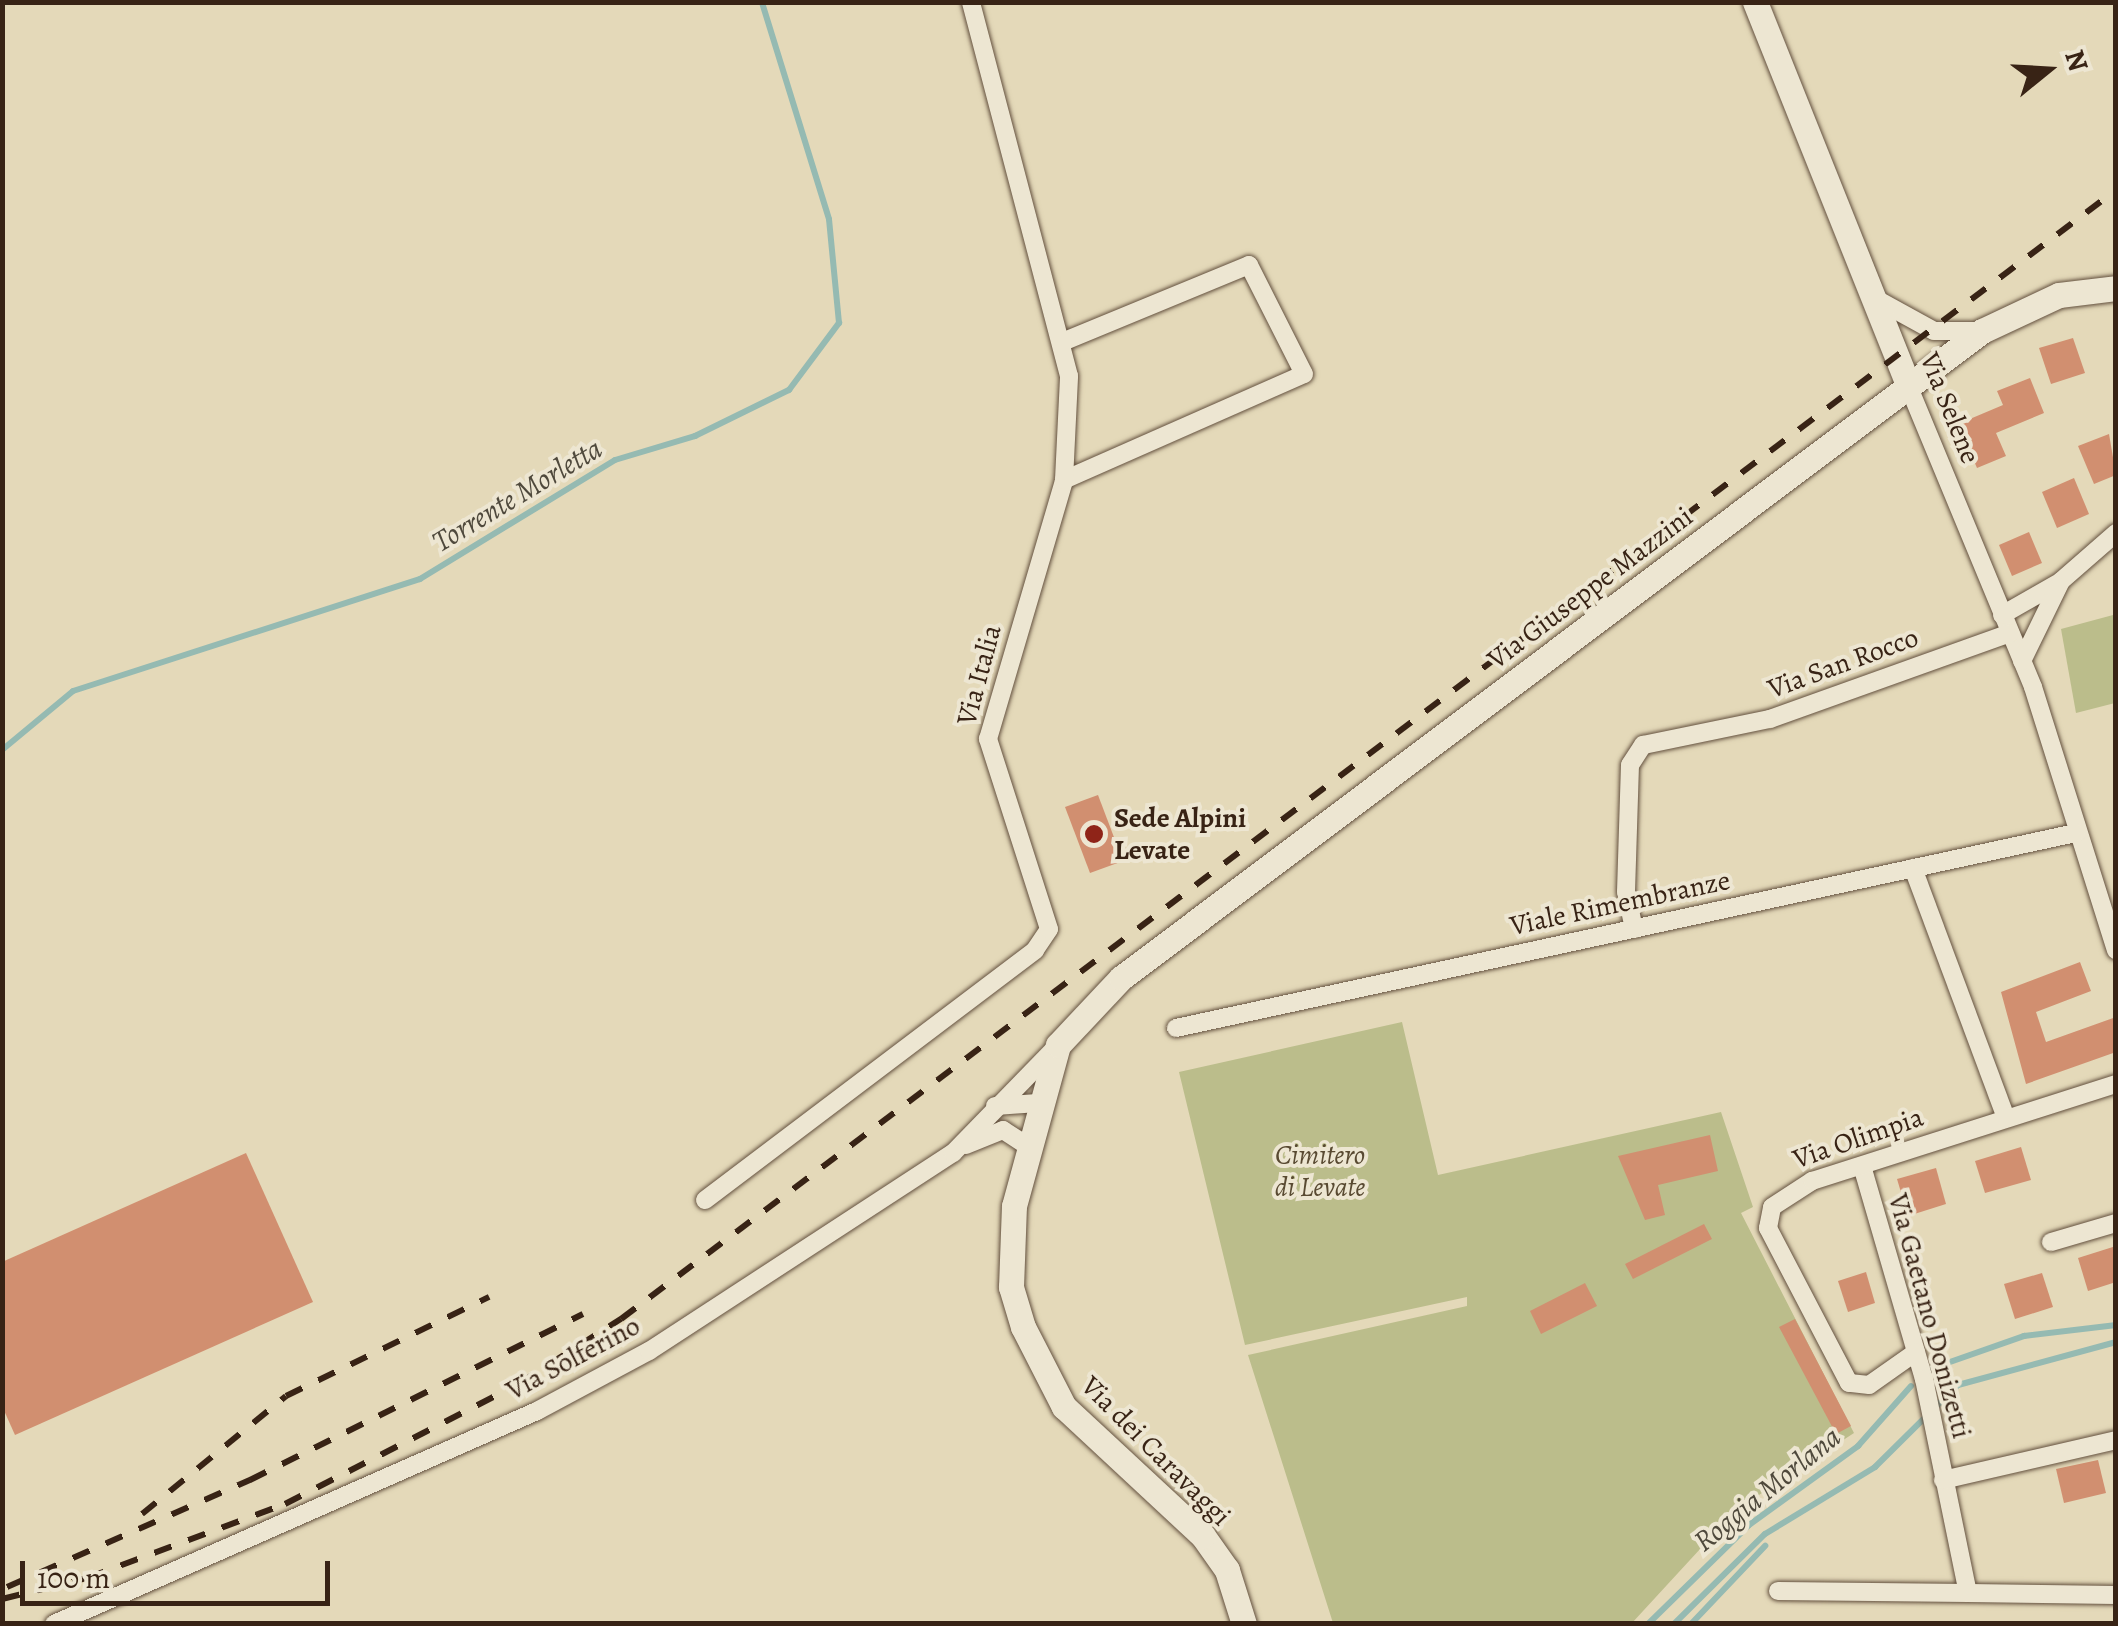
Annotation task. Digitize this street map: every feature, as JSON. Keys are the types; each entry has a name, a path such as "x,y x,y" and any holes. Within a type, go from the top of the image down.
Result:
{"street":[{"name":"Via Italia","path":"704,1200 1045,941 1050,917 988,739 1072,442 1065,341 971,2"},
{"name":"Via Selene","path":"1755,2 2022,661 2116,950"},
{"path":"1064,480 1304,374 1249,265 1065,341"},
{"name":"Via Giuseppe Mazzini","path":"1058,1045 1121,978 1982,331 2058,295 2116,288"},
{"path":"1874,298 1934,331 1982,331"},
{"path":"2002,614 2062,581 2116,534"},
{"path":"2022,661 2062,581"},
{"name":"Via San Rocco","path":"1634,928 1626,892 1630,765 1643,745 1668,732 1770,719 2010,633"},
{"name":"Viale Rimembranze","path":"1176,1028 1913,868 2077,837"},
{"path":"1913,868 2006,1118"},
{"name":"Via dei Caravaggi","path":"1058,1045 1028,1146 1010,1270 1038,1366 1098,1445 1203,1536 1227,1570 1244,1624"},
{"name":"Via Solferino","path":"54,1624 538,1411 649,1350 952,1153 990,1108 1058,1045"},
{"name":"Via Olimpia","path":"1916,1352 1869,1385 1849,1384 1768,1228 1772,1207 1788,1191 2116,1084"},
{"path":"990,1108 1038,1103"},
{"path":"952,1153 992,1130 1028,1146"},
{"name":"Via Gaetano Donizetti","path":"1862,1166 1924,1379 1968,1594"},
{"path":"2050,1242 2116,1222"},
{"name":"Via Gaetano Donizetti","path":"1942,1480 2116,1440"},
{"path":"1778,1590 2116,1596"}],"green space":[{"path":"2113,615 2115,703 2076,713 2061,629"},
{"name":"Cimitero di Levate","path":"1402,1022 1438,1175 1721,1112 1753,1207 1741,1213 1854,1433 1736,1510 1632,1623 1333,1623 1248,1355 1467,1306 1467,1297 1245,1345 1179,1072"}],"building":[{"path":"2073,338 2085,373 2051,384 2039,348"},
{"path":"2030,378 2044,413 1996,433 2006,456 1977,468 1958,424 2003,405 1997,391"},
{"path":"2109,434 2116,475 2094,484 2078,446"},
{"path":"2074,478 2089,514 2057,528 2042,492"},
{"path":"2029,532 2042,563 2012,576 1999,545"},
{"name":"Sede Alpini Levate","path":"1098,795 1123,861 1090,873 1065,807"},
{"path":"2080,962 2091,991 2036,1012 2046,1042 2116,1017 2116,1052 2026,1084 2001,992"},
{"path":"1710,1135 1718,1171 1658,1185 1665,1215 1645,1220 1618,1156"},
{"path":"2021,1147 2031,1180 1985,1193 1975,1161"},
{"path":"246,1153 313,1302 15,1435 2,1406 2,1262"},
{"path":"1936,1168 1946,1204 1908,1216 1897,1179"},
{"path":"1704,1224 1712,1239 1633,1279 1625,1264"},
{"path":"2116,1246 2116,1282 2088,1291 2078,1258"},
{"path":"1866,1272 1875,1303 1848,1312 1838,1281"},
{"path":"2042,1273 2053,1307 2015,1319 2004,1284"},
{"path":"1585,1283 1597,1306 1541,1334 1530,1311"},
{"path":"1795,1319 1851,1426 1836,1434 1779,1327"},
{"path":"2098,1460 2106,1493 2064,1503 2056,1469"}],"waterway":[{"name":"Torrente Morletta","path":"2,750 73,691 420,579 615,460 695,436 789,390 839,323 829,219 762,2"},
{"name":"Roggia Morlana","path":"1930,1369 2024,1336 2116,1325"},
{"path":"1674,1624 1765,1534 1875,1467 1958,1385 2116,1342"},
{"name":"Roggia Morlana","path":"1648,1624 1749,1525 1858,1446 1911,1386"},
{"path":"1691,1624 1765,1546"}],"railway":[{"path":"2,1599 87,1578 285,1504 518,1384 621,1319 2116,190"},
{"path":"142,1514 286,1396 489,1297"},
{"path":"7,1587 250,1480 583,1314"}],"place":[{"name":"Sede Alpini Levate","path":"1094,834"}]}
